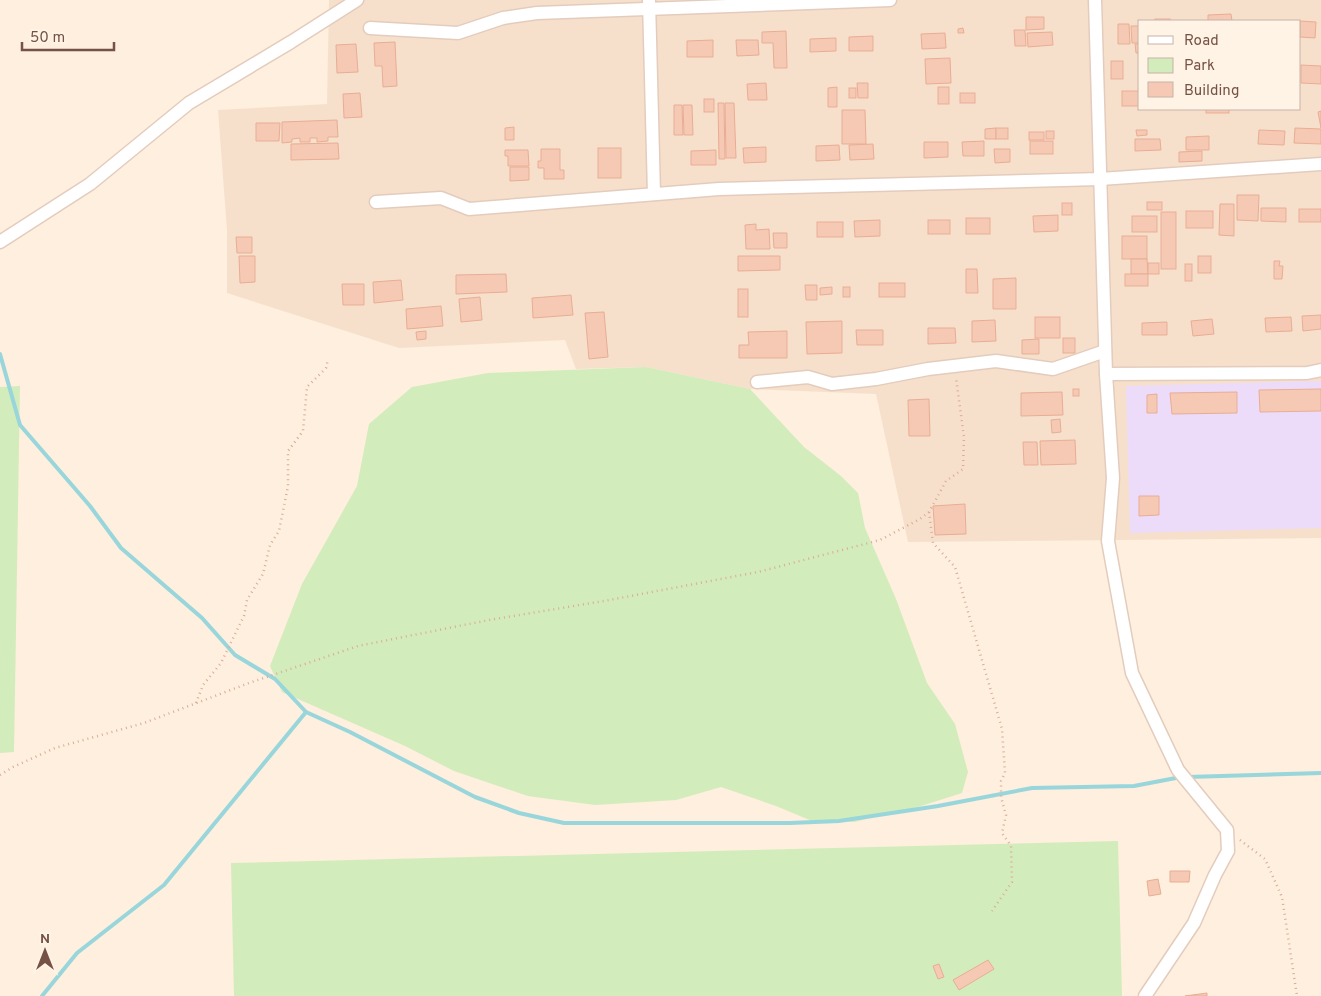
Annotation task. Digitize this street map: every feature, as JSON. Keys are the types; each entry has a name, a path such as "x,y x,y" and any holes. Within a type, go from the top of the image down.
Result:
{"street":[{"path":"0,242 90,184 189,103 357,0"},
{"path":"370,28 458,33 503,18 537,13 649,4 890,0"},
{"path":"1095,0 1105,351 1113,478 1108,541 1132,672 1178,770 1227,830 1228,851 1215,875 1194,923 1145,996"},
{"path":"649,4 654,194"},
{"path":"376,202 441,198 469,209 719,189 1100,179 1321,164"},
{"path":"757,382 808,377 832,384 954,366 996,362 1053,369 1105,351"},
{"path":"1106,374 1307,373 1321,370"}],"path":[{"path":"196,703 203,685 221,663 244,616 246,600 263,574 270,545 279,532 288,486 288,451 302,431 308,387 326,368 328,360"},
{"path":"0,775 55,748 144,723 358,646 489,620 604,602 758,572 880,540 920,519 929,512 946,481 963,469 964,437 954,366"},
{"path":"929,512 933,543 955,567 1002,729 1005,772 1001,781 1001,797 1006,815 1002,833 1011,846 1012,882 992,911"},
{"path":"1227,830 1265,859 1282,897 1297,996"}],"shaded area":[{"path":"329,0 1321,0 1321,538 908,542 876,394 750,389 646,367 576,369 565,340 399,348 227,293 227,230 218,110 327,104"},
{"path":"1321,381 1321,528 1130,533 1126,386"}],"green space":[{"path":"646,367 750,389 804,447 841,476 858,493 865,528 896,599 927,683 955,724 968,772 962,793 921,806 854,822 812,821 721,787 676,800 595,805 528,796 454,771 405,746 282,692 270,666 302,584 357,486 369,424 412,387 488,373"},
{"path":"20,386 14,752 0,753 0,387"},
{"path":"1118,841 1122,996 234,996 231,863"}],"building":[{"path":"1231,14 1232,20 1208,20 1208,15"},
{"path":"1026,17 1044,17 1044,29 1026,30"},
{"path":"1301,21 1316,22 1315,38 1301,37"},
{"path":"1118,24 1129,24 1130,44 1118,44"},
{"path":"1131,26 1138,26 1138,43 1132,43"},
{"path":"963,28 964,33 958,33 958,29"},
{"path":"1014,30 1025,30 1026,46 1015,46"},
{"path":"786,31 787,68 774,68 773,43 762,43 762,32"},
{"path":"1052,32 1053,45 1028,47 1027,33"},
{"path":"945,33 946,48 922,49 921,34"},
{"path":"873,36 873,51 849,51 849,37"},
{"path":"836,38 836,51 810,52 810,39"},
{"path":"713,40 713,57 687,57 687,41"},
{"path":"736,40 758,40 759,55 737,56"},
{"path":"395,42 397,86 383,87 382,66 375,66 374,43"},
{"path":"356,44 358,72 337,73 336,45"},
{"path":"1135,44 1138,44 1138,53 1136,53"},
{"path":"950,58 951,83 926,84 925,59"},
{"path":"1111,61 1123,61 1123,79 1111,79"},
{"path":"1301,65 1321,66 1321,84 1301,83"},
{"path":"766,83 767,100 748,100 747,84"},
{"path":"857,83 868,83 868,98 858,98"},
{"path":"837,87 837,107 828,107 828,88"},
{"path":"938,87 949,87 949,104 938,104"},
{"path":"849,88 856,88 856,98 849,98"},
{"path":"1122,91 1138,91 1138,106 1122,106"},
{"path":"360,93 362,117 344,118 343,94"},
{"path":"960,93 975,93 975,103 960,103"},
{"path":"704,99 714,99 714,112 704,112"},
{"path":"718,103 724,103 725,159 719,159"},
{"path":"725,103 734,103 736,158 726,158"},
{"path":"674,105 682,105 683,135 674,135"},
{"path":"683,105 692,105 693,135 684,135"},
{"path":"842,110 865,110 866,144 842,144"},
{"path":"1206,110 1229,110 1229,113 1206,113"},
{"path":"1321,111 1321,128 1318,112"},
{"path":"337,120 338,137 328,137 328,141 317,142 317,138 310,138 310,142 300,142 300,138 292,139 292,142 282,143 282,122"},
{"path":"256,123 280,123 279,141 256,141"},
{"path":"514,127 514,140 505,140 505,128"},
{"path":"996,128 996,139 985,139 985,129"},
{"path":"996,128 1008,128 1008,139 996,139"},
{"path":"1295,128 1321,129 1321,144 1294,143"},
{"path":"1136,130 1147,130 1147,135 1137,136"},
{"path":"1259,130 1285,131 1284,145 1258,144"},
{"path":"1046,131 1054,131 1054,139 1046,139"},
{"path":"1029,132 1044,132 1044,140 1029,140"},
{"path":"1209,136 1209,150 1186,150 1186,137"},
{"path":"1135,139 1160,139 1161,150 1135,151"},
{"path":"984,141 984,156 963,156 962,142"},
{"path":"1030,141 1053,141 1053,154 1030,154"},
{"path":"924,142 948,142 948,157 924,158"},
{"path":"338,143 339,159 291,160 291,144"},
{"path":"873,144 874,159 850,160 849,145"},
{"path":"839,145 840,160 816,161 816,146"},
{"path":"766,147 766,162 744,163 743,148"},
{"path":"598,148 621,148 621,178 598,178"},
{"path":"541,149 560,149 560,170 564,170 564,179 544,179 544,168 538,168 538,161 541,161"},
{"path":"994,149 1010,149 1010,162 995,163"},
{"path":"505,150 528,150 529,166 508,166 508,156 505,156"},
{"path":"716,150 716,165 691,165 691,151"},
{"path":"1202,151 1202,161 1179,162 1179,152"},
{"path":"510,167 529,167 529,180 510,181"},
{"path":"1237,195 1259,195 1258,221 1237,220"},
{"path":"1147,202 1162,202 1162,210 1147,210"},
{"path":"1062,203 1072,203 1072,215 1062,215"},
{"path":"1220,204 1234,204 1234,236 1219,235"},
{"path":"1261,208 1286,208 1286,222 1261,221"},
{"path":"1299,209 1321,209 1321,222 1299,222"},
{"path":"1186,211 1213,211 1213,228 1186,228"},
{"path":"1161,212 1176,212 1176,269 1161,269"},
{"path":"1058,215 1058,231 1034,232 1033,216"},
{"path":"1132,216 1157,216 1157,232 1132,232"},
{"path":"966,218 990,218 990,234 966,234"},
{"path":"880,220 880,236 855,237 854,221"},
{"path":"928,220 950,220 950,234 928,234"},
{"path":"817,222 843,222 843,237 817,237"},
{"path":"756,224 756,230 769,229 770,249 746,249 745,225"},
{"path":"773,233 787,233 787,248 774,248"},
{"path":"1122,236 1147,236 1147,259 1122,259"},
{"path":"236,237 252,237 252,253 237,253"},
{"path":"239,256 255,256 255,282 240,283"},
{"path":"738,256 780,256 780,270 738,271"},
{"path":"1198,256 1211,256 1211,273 1198,273"},
{"path":"1131,259 1147,259 1148,274 1131,274"},
{"path":"1274,261 1280,261 1279,266 1283,266 1282,279 1274,279"},
{"path":"1148,263 1159,263 1159,274 1148,274"},
{"path":"1185,264 1192,264 1192,281 1185,281"},
{"path":"966,269 977,269 978,293 966,293"},
{"path":"506,274 507,292 456,294 456,275"},
{"path":"1125,274 1148,274 1148,286 1125,286"},
{"path":"1016,278 1016,309 993,309 993,279"},
{"path":"401,280 403,300 374,303 373,282"},
{"path":"879,283 905,283 905,297 879,297"},
{"path":"342,284 364,284 364,305 343,305"},
{"path":"805,285 817,285 817,300 806,300"},
{"path":"832,287 832,294 820,295 820,288"},
{"path":"843,287 850,287 850,297 843,297"},
{"path":"738,289 748,289 748,317 738,317"},
{"path":"571,295 573,315 533,318 532,298"},
{"path":"480,297 482,320 461,322 459,299"},
{"path":"441,306 443,326 407,329 406,309"},
{"path":"604,312 608,357 589,359 585,313"},
{"path":"1321,315 1321,329 1303,331 1302,316"},
{"path":"1035,317 1060,317 1060,338 1035,338"},
{"path":"1291,317 1292,331 1266,332 1265,318"},
{"path":"1212,319 1214,334 1193,336 1191,321"},
{"path":"995,320 996,341 972,342 972,321"},
{"path":"842,321 842,353 807,354 806,322"},
{"path":"1167,322 1167,335 1142,335 1142,323"},
{"path":"928,328 955,328 956,343 928,344"},
{"path":"856,330 883,330 883,345 857,345"},
{"path":"426,331 426,339 417,340 416,332"},
{"path":"787,331 787,358 739,358 739,345 749,345 748,332"},
{"path":"1063,338 1075,338 1075,353 1063,353"},
{"path":"1039,339 1039,354 1022,354 1022,340"},
{"path":"1073,389 1079,389 1079,396 1073,396"},
{"path":"1321,389 1321,411 1260,412 1259,390"},
{"path":"1062,392 1063,415 1021,416 1021,393"},
{"path":"1237,392 1237,413 1172,414 1170,393"},
{"path":"1157,394 1157,413 1147,413 1147,395"},
{"path":"929,399 930,436 909,436 908,400"},
{"path":"1060,419 1061,432 1052,433 1051,420"},
{"path":"1075,440 1076,464 1041,465 1040,441"},
{"path":"1023,442 1037,442 1038,465 1024,465"},
{"path":"1139,496 1159,496 1159,515 1139,516"},
{"path":"965,504 966,534 935,535 933,506"},
{"path":"1170,871 1190,871 1189,882 1170,882"},
{"path":"1158,879 1161,894 1149,896 1147,881"},
{"path":"988,960 994,969 959,990 953,980"},
{"path":"939,964 944,977 938,979 933,966"},
{"path":"1207,993 1207,996 1185,996"}],"waterway":[{"path":"0,354 20,425 90,506 121,548 202,618 235,655 275,679 306,712 350,732 475,797 519,813 564,823 790,823 839,821 938,806 1032,788 1134,786 1181,777"},
{"path":"42,996 77,953 164,885 306,712"},
{"path":"1188,777 1321,773"}]}
